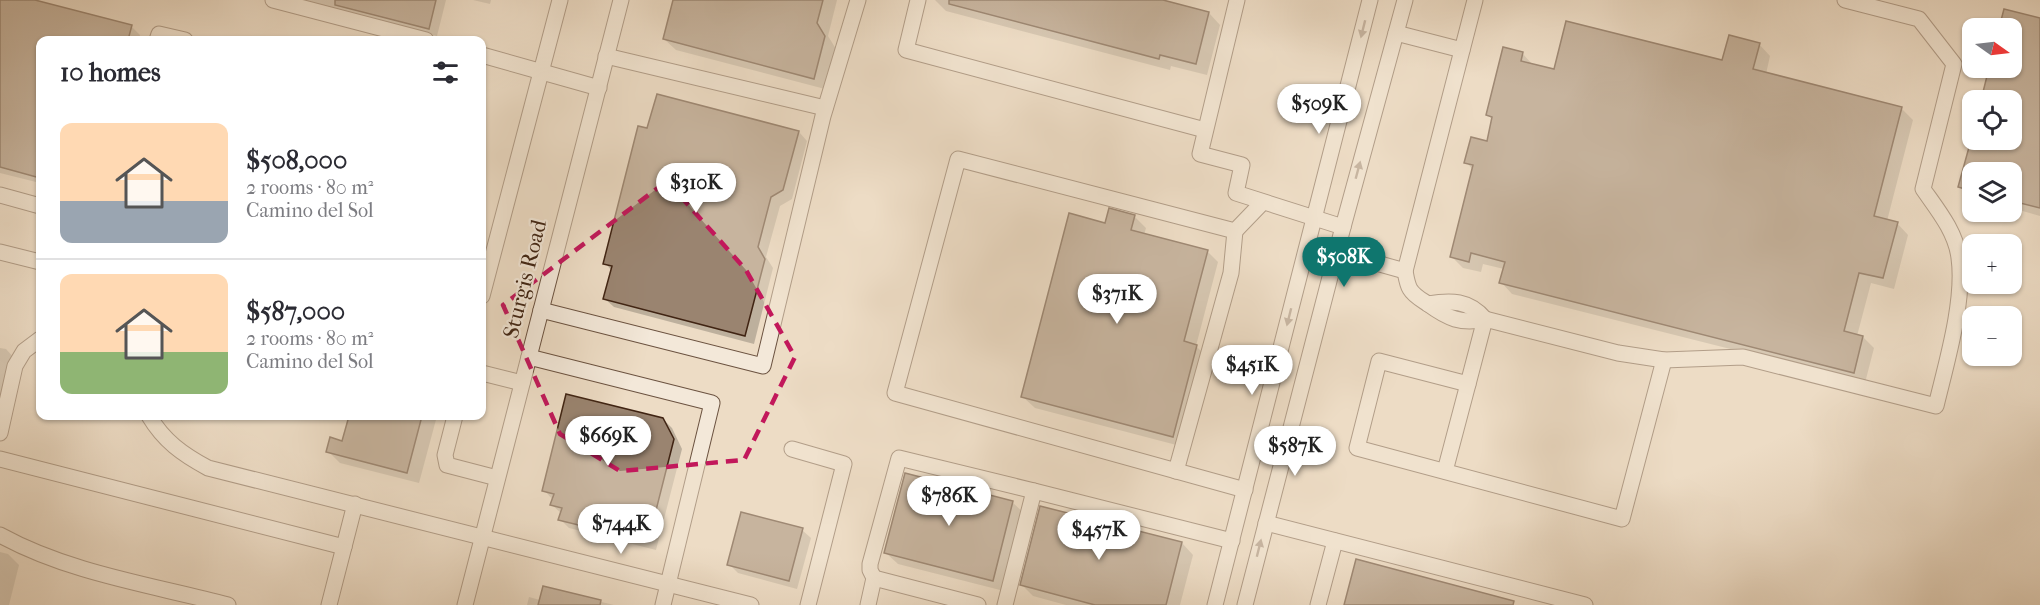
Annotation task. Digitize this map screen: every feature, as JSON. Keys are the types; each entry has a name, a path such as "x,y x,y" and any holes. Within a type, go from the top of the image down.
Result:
{"street":[{"path":"273,0 411,36"},
{"path":"486,281 560,0"},
{"name":"Sturgis Road","path":"465,605 621,0"},
{"path":"541,310 763,366 825,108 858,0"},
{"path":"918,0 906,50 1205,130"},
{"path":"1237,0 1200,154 1242,165 1236,193 1314,220 1343,227"},
{"path":"1215,605 1370,0"},
{"path":"1245,605 1343,227 1405,0"},
{"path":"1475,0 1405,271 1409,289 1428,304 1447,301 1464,303 1475,307 1485,319 1618,352 1664,360 1743,357 1936,406 1951,343 1959,258 1951,232 1923,189 1954,64 1919,19 1845,0"},
{"path":"1396,33 1462,50"},
{"path":"606,56 825,108"},
{"path":"486,57 599,88"},
{"path":"1235,231 958,159 896,393 1245,490"},
{"path":"0,195 36,205"},
{"path":"1176,471 1231,273 1235,231 1262,203"},
{"path":"0,252 36,261"},
{"path":"1337,252 1405,271"},
{"path":"1445,471 1485,319"},
{"path":"0,433 15,366 24,351 36,342"},
{"path":"529,357 712,403 663,605"},
{"path":"1468,384 1379,361 1358,448 1622,519 1664,360"},
{"path":"486,375 522,383"},
{"path":"151,420 160,435 180,453 208,468 668,584 704,599 751,605"},
{"path":"453,420 445,455 447,465 498,478"},
{"path":"792,449 844,464 808,605"},
{"path":"867,605 874,578 870,564 899,458 1232,541"},
{"path":"0,459 344,547"},
{"path":"1005,605 1034,491"},
{"path":"329,605 354,504"},
{"path":"1266,523 1539,599 1585,605"},
{"path":"0,535 27,550 69,564 228,605"},
{"path":"1318,605 1335,541"},
{"path":"874,578 978,605"}],"highlighted area":[{"path":"667,181 746,270 795,357 744,460 620,471 560,434 503,305 599,235"}],"building":[{"path":"0,0 35,0 132,25 129,36 36,36 36,177 0,167"},
{"path":"335,0 436,0 429,29 335,5"},
{"path":"673,0 823,0 817,23 825,36 814,79 663,39"},
{"path":"949,0 1163,0 1209,12 1196,64 1160,55 1159,59 949,4"},
{"path":"2004,9 2040,18 2040,208 2022,204 2022,162 1965,162 1968,150 2022,150 2022,90 1984,90 1986,78 2022,78 2022,18 2002,18"},
{"path":"1566,21 1722,60 1729,35 1760,43 1753,69 1902,107 1874,216 1898,222 1883,278 1859,273 1844,331 1863,336 1854,373 1499,283 1505,262 1471,253 1469,262 1450,257 1473,165 1464,163 1471,137 1487,141 1492,117 1486,115 1503,47 1523,52 1521,61 1554,69"},
{"path":"657,94 799,131 783,190 771,197 758,247 765,259 745,336 603,299 612,266 603,264 638,126 647,128"},
{"path":"1962,173 1962,188 1958,187"},
{"path":"1109,208 1135,215 1131,230 1208,250 1184,341 1197,345 1173,437 1021,397 1069,213 1105,223"},
{"path":"566,394 663,418 674,439 648,542 558,520 562,508 550,505 554,494 542,491"},
{"path":"348,420 421,420 407,473 326,452 330,437 342,441"},
{"path":"905,473 1013,501 993,581 884,553"},
{"path":"1040,506 1182,542 1166,605 1095,605 1020,585"},
{"path":"741,512 803,528 789,581 727,565"},
{"path":"1356,559 1514,601 1513,605 1344,605"},
{"path":"543,586 601,600 600,605 538,605"}]}
